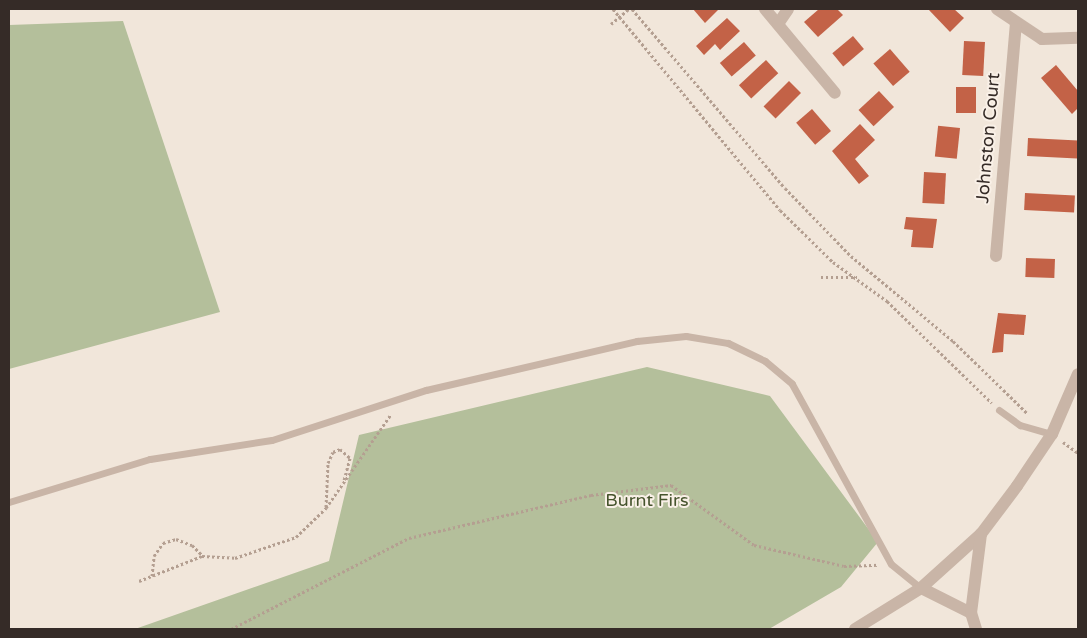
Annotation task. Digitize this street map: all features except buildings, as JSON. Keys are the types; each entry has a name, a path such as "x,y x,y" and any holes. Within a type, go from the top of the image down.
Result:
{"street":[{"path":"765,9 835,93"},
{"path":"778,24 788,9"},
{"path":"997,9 1042,39 1078,38"},
{"name":"Johnston Court","path":"996,256 1016,23"},
{"path":"855,629 921,588 980,534 1052,434 1078,374"},
{"path":"976,629 971,613 980,534"},
{"path":"921,588 971,613"}],"lane":[{"path":"9,502 150,459 272,440 403,397 637,342 686,336 728,343 765,361 792,384 891,564 921,588"},
{"path":"999,410 1020,425 1052,434"}],"path":[{"path":"612,9 780,210 833,262 860,278 999,410"},
{"path":"611,24 630,9 785,188 851,256 953,341 1029,415"},
{"path":"821,277 841,274 860,278"},
{"path":"139,582 202,556 235,558 296,537 326,508 403,397"},
{"path":"1052,434 1078,453"},
{"path":"326,508 328,463 332,452 340,450 350,458 343,483"},
{"path":"231,629 409,538 591,495 671,485 754,545 844,566 891,564"},
{"path":"152,576 154,556 163,543 176,539 192,545 202,556"}],"green space":[{"path":"123,21 220,312 9,369 9,25"},
{"name":"Burnt Firs","path":"647,367 770,396 878,542 841,587 769,629 135,629 329,561 359,435"}]}
